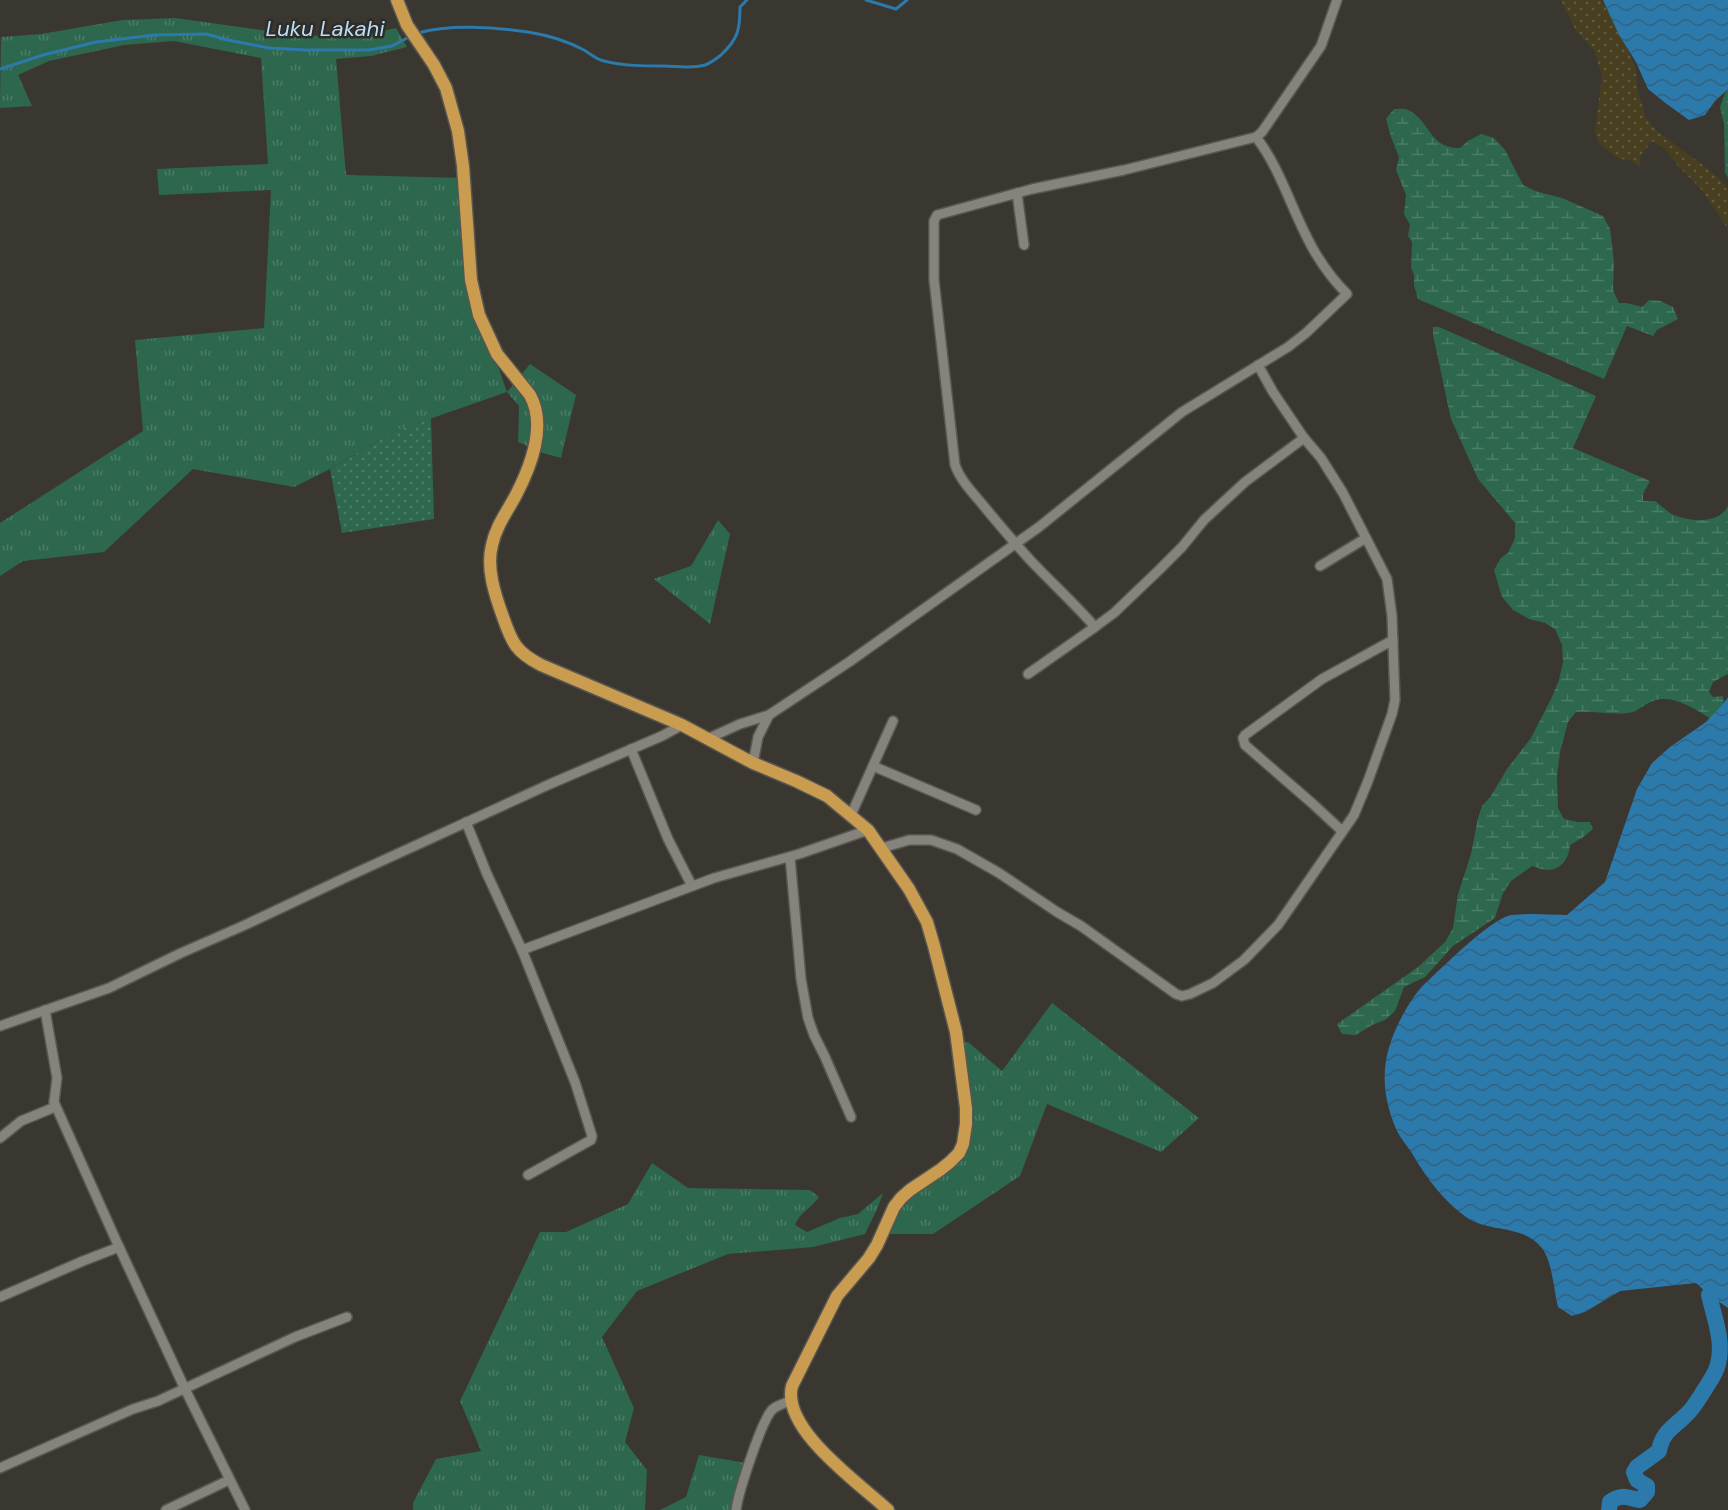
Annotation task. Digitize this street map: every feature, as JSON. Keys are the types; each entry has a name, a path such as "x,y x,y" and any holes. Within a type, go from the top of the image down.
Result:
{"main road":[{"path":"397,0 407,25 434,65 446,88 461,141 469,261 479,315 497,354 530,394 538,417 533,456 495,533 491,547 492,580 515,645 526,657 682,725 753,763 827,796 868,830 909,889 927,922 956,1032 966,1108 963,1144 950,1162 910,1190 894,1207 878,1245 837,1296 792,1386 790,1401 793,1411 814,1443 888,1510"}],"street":[{"path":"1095,627 1017,544 961,478 955,465 934,280 934,221 937,215 1055,184 1124,170 1256,137 1262,132 1321,46 1337,0"},
{"path":"707,739 740,724 769,715 849,662 1017,544 1182,412 1306,333 1347,294 1332,278 1315,252 1284,186 1256,137"},
{"path":"1017,194 1024,245"},
{"path":"882,848 909,840 924,840 937,841 957,849 1081,926 1168,989 1182,996 1213,983 1236,967 1274,930 1354,815 1394,707 1395,692 1392,607 1387,579 1343,493 1321,458 1304,438 1273,392 1258,365"},
{"path":"1028,674 1114,613 1182,547 1204,520 1245,482 1304,438"},
{"path":"1320,566 1366,538"},
{"path":"1342,831 1245,745 1243,738 1322,679 1393,640"},
{"path":"753,763 758,737 769,715"},
{"path":"851,815 893,721"},
{"path":"0,1026 109,988 466,822 662,736 682,725"},
{"path":"631,749 668,839 692,886"},
{"path":"873,766 976,810"},
{"path":"466,822 522,950 575,1082 592,1136 591,1140 528,1175"},
{"path":"522,950 714,878 827,845 868,830"},
{"path":"790,856 801,979 808,1018 851,1117"},
{"path":"0,1138 21,1121 55,1107 57,1078 45,1010"},
{"path":"54,1102 185,1389 245,1510"},
{"path":"0,1298 119,1247"},
{"path":"0,1468 133,1409 185,1389 295,1336 347,1317"},
{"path":"736,1510 740,1490 769,1414 774,1408 790,1401"},
{"path":"166,1510 230,1480"}],"green space":[{"path":"175,18 304,36 368,34 396,28 407,47 371,56 336,59 346,175 465,178 472,306 494,355 507,392 395,431 294,487 193,469 104,552 23,561 0,576 0,523 143,431 135,340 264,328 271,190 159,195 157,169 268,164 261,58 174,41 124,45 49,61 18,75 32,106 0,108 1,37 41,34 123,20"},
{"path":"1728,85 1728,178 1725,173 1724,124 1720,107"},
{"path":"1394,109 1407,109 1421,120 1436,139 1450,147 1460,148 1481,134 1494,138 1505,150 1523,185 1535,191 1562,198 1603,216 1610,229 1614,262 1613,290 1619,303 1642,307 1649,300 1660,301 1673,307 1678,319 1657,330 1653,336 1627,326 1604,379 1418,299 1411,268 1412,242 1408,236 1410,225 1404,214 1406,195 1396,170 1399,157 1386,119"},
{"path":"1433,327 1439,327 1596,396 1573,448 1650,481 1643,494 1643,501 1655,501 1670,513 1693,520 1710,519 1724,512 1728,506 1728,674 1713,682 1709,692 1713,697 1723,696 1725,717 1714,721 1685,704 1668,699 1653,701 1628,713 1576,712 1568,722 1560,752 1557,776 1558,808 1564,819 1590,822 1593,829 1570,845 1566,859 1561,866 1547,870 1532,866 1511,881 1503,893 1495,918 1453,946 1425,977 1404,987 1395,1011 1385,1020 1356,1035 1342,1034 1337,1024 1418,967 1445,942 1453,928 1458,894 1471,854 1482,806 1531,738 1552,697 1563,662 1562,645 1555,629 1513,610 1502,597 1494,570 1501,558 1508,553 1515,538 1515,523 1478,479 1451,419"},
{"path":"530,364 576,395 561,458 518,442 519,406 507,392"},
{"path":"431,418 434,519 342,533 330,469 395,431"},
{"path":"718,520 730,534 710,624 654,579 691,566"},
{"path":"1052,1003 1199,1118 1161,1152 1047,1104 1020,1176 933,1234 886,1234 900,1205 947,1171 966,1135 953,1046 968,1042 1002,1071"},
{"path":"652,1163 688,1188 810,1190 819,1197 795,1225 807,1232 840,1218 858,1214 883,1193 865,1234 813,1247 728,1254 637,1291 602,1337 634,1408 625,1442 647,1470 645,1510 413,1510 413,1503 436,1459 481,1451 460,1401 540,1232 566,1232 628,1204"},
{"path":"699,1455 752,1464 733,1510 660,1510 686,1497"}],"sand":[{"path":"1561,0 1601,0 1618,26 1636,69 1637,88 1646,118 1657,131 1712,172 1728,189 1728,229 1701,189 1666,150 1652,141 1640,156 1640,167 1630,160 1619,159 1599,143 1595,132 1602,75 1594,50 1576,31"}],"water":[{"path":"1603,0 1728,0 1728,89 1705,115 1689,120 1648,89"},
{"path":"1728,697 1728,1308 1696,1283 1620,1291 1585,1312 1572,1316 1558,1307 1548,1259 1541,1247 1524,1235 1484,1225 1466,1217 1443,1197 1424,1173 1398,1132 1389,1109 1385,1080 1388,1053 1398,1025 1416,994 1426,982 1482,932 1512,915 1567,915 1605,882 1637,789 1652,763 1670,747 1706,722"}],"waterway":[{"name":"Luku Lakahi","path":"418,33 458,27 515,30 557,39 611,63 695,67 711,62 731,44 738,28 740,7 747,0"},
{"name":"Luku Lakahi","path":"866,0 896,9 907,0"},
{"name":"Luku Lakahi","path":"0,69 43,55 96,42 154,35 206,34 269,48 305,50 369,50 392,46 409,37"},
{"path":"1609,1510 1610,1502 1614,1499 1625,1497 1640,1500 1647,1492 1647,1486 1637,1480 1634,1472 1637,1467 1659,1451 1665,1435 1692,1409 1716,1371 1720,1347 1709,1295"}]}
